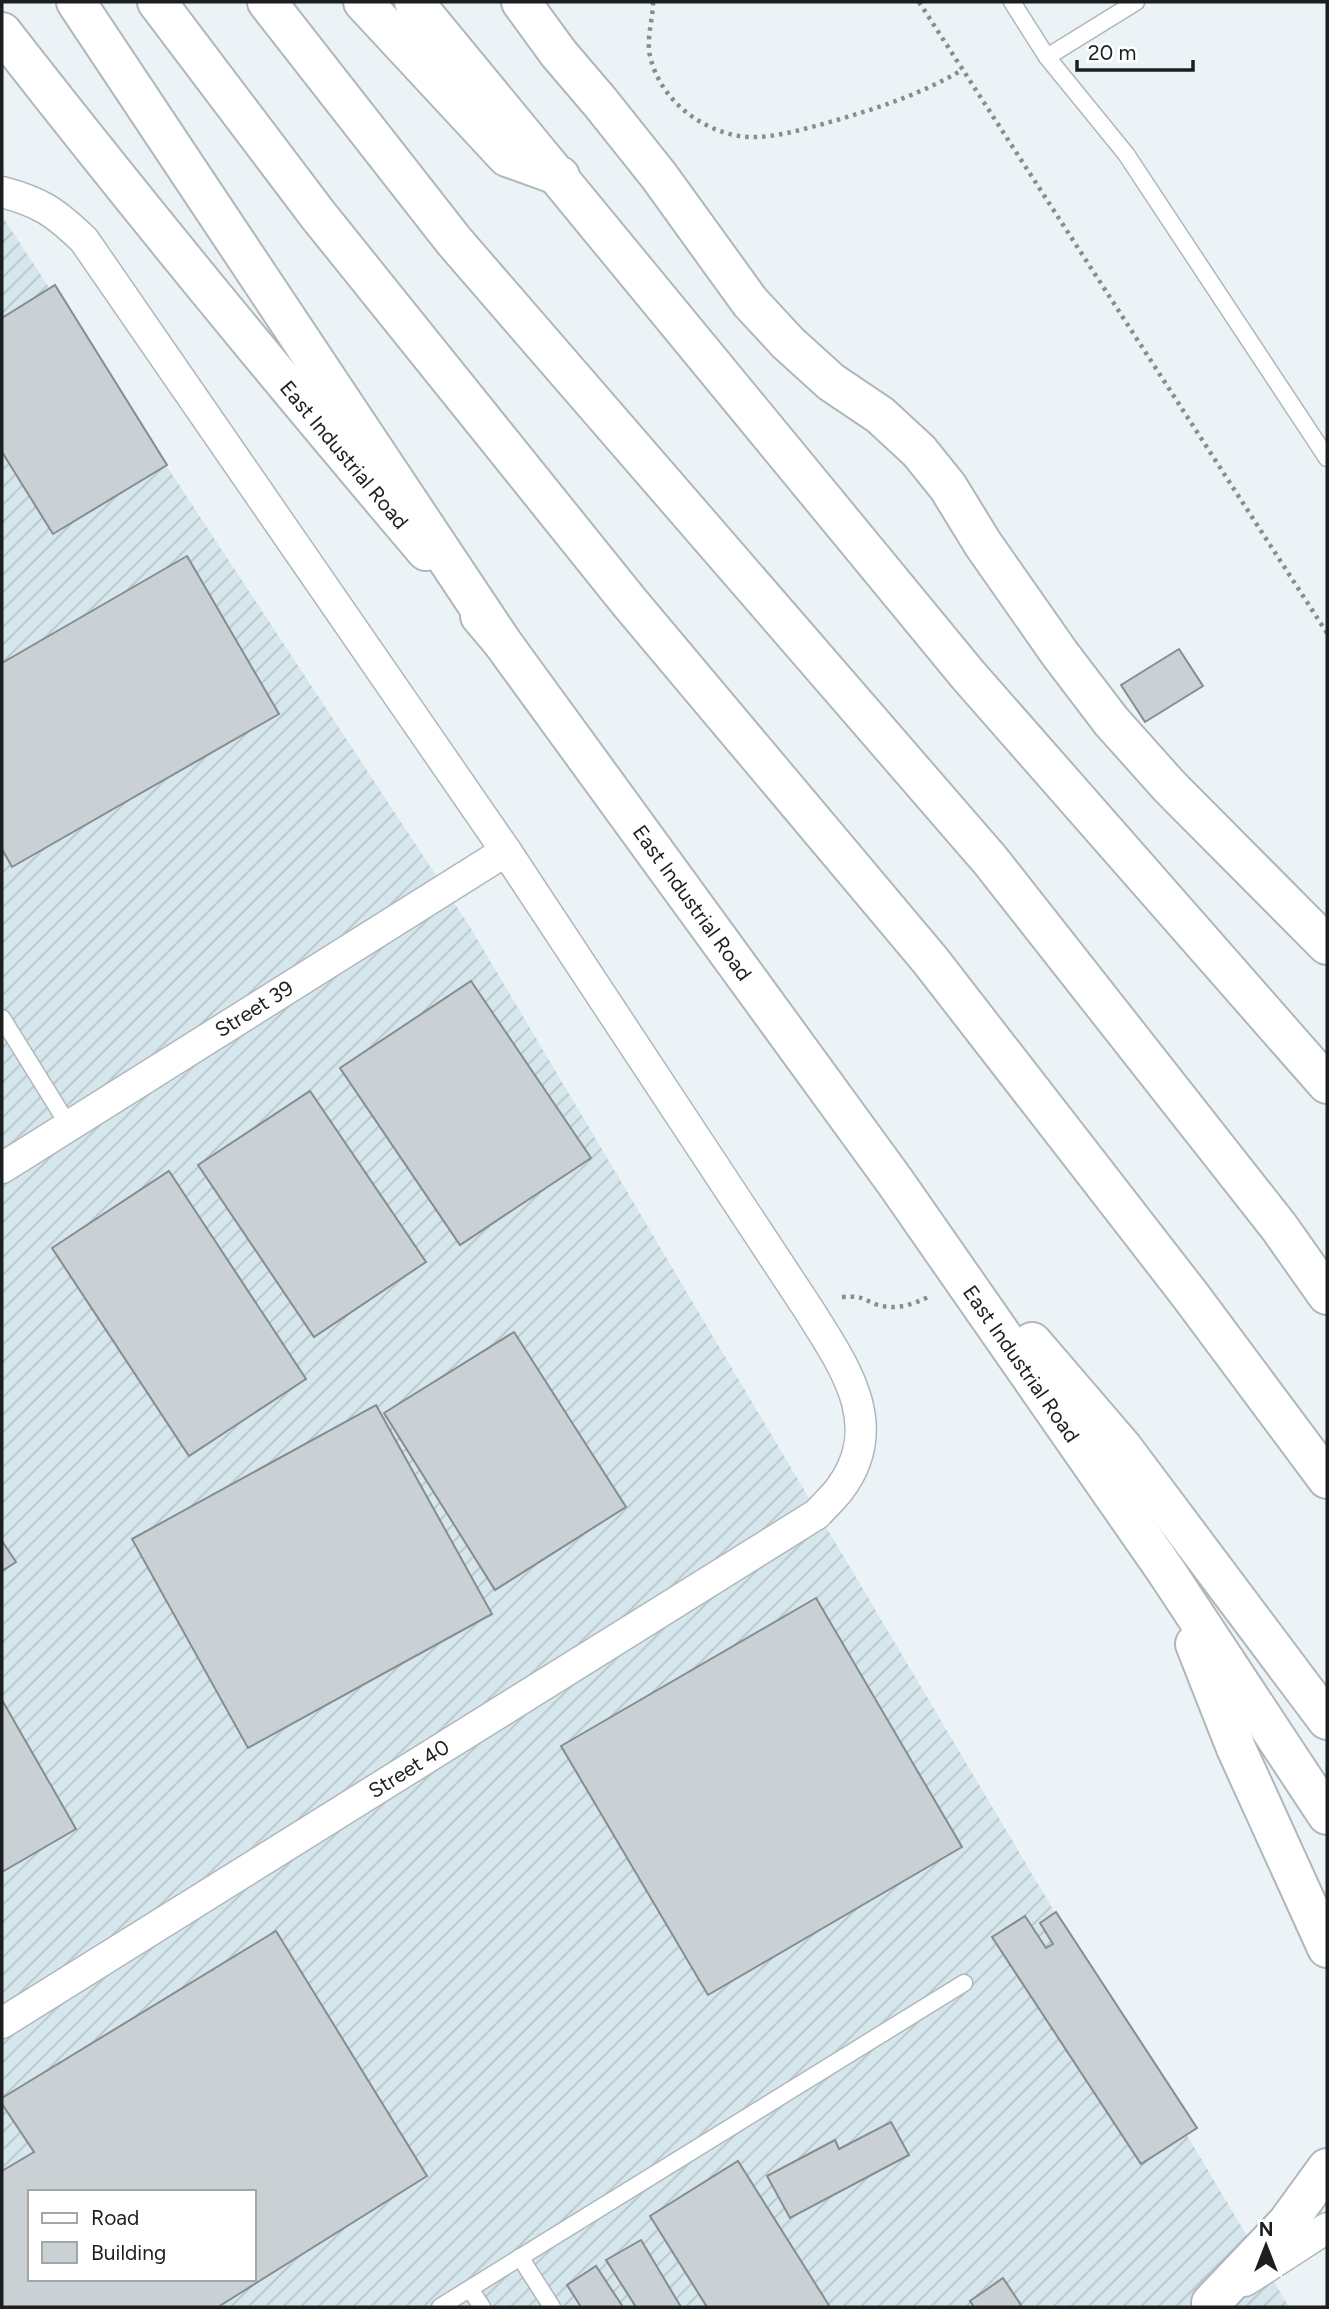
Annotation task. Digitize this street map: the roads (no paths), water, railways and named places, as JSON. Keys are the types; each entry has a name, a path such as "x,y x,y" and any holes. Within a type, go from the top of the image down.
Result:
{"main road":[{"path":"76,2 502,642"},
{"path":"157,2 327,226 630,603 929,960 1190,1295 1327,1479"},
{"path":"267,2 454,241 990,860 1279,1227 1327,1295"},
{"path":"363,2 508,157 560,177"},
{"path":"414,2 968,676 1327,1084"},
{"path":"521,2 559,54 659,177 750,302 788,343 831,382 880,415 919,451 948,487 983,544 1111,721 1170,787 1327,944"},
{"name":"East Industrial Road","path":"2,32 115,178 242,333 502,642 896,1183 1166,1570 1327,1815"},
{"path":"896,1183 1122,1448 1327,1720"},
{"path":"1166,1570 1236,1748 1327,1948"},
{"path":"1207,2305 1287,2223 1327,2168"}],"street":[{"path":"2,192 31,200 60,216 84,240 506,851"},
{"name":"Street 39","path":"2,1168 506,851"},
{"name":"Street 40","path":"2,2024 817,1514 840,1489 855,1461 861,1428 857,1395 844,1366 506,851"},
{"path":"1207,2305 1327,2228"}],"lane":[{"path":"1012,2 1047,57 1126,154 1327,458"},
{"path":"1047,57 1136,2"},
{"path":"2,1018 69,1126"},
{"path":"440,2307 964,1983"},
{"path":"520,2257 552,2307"},
{"path":"470,2289 482,2307"}]}
